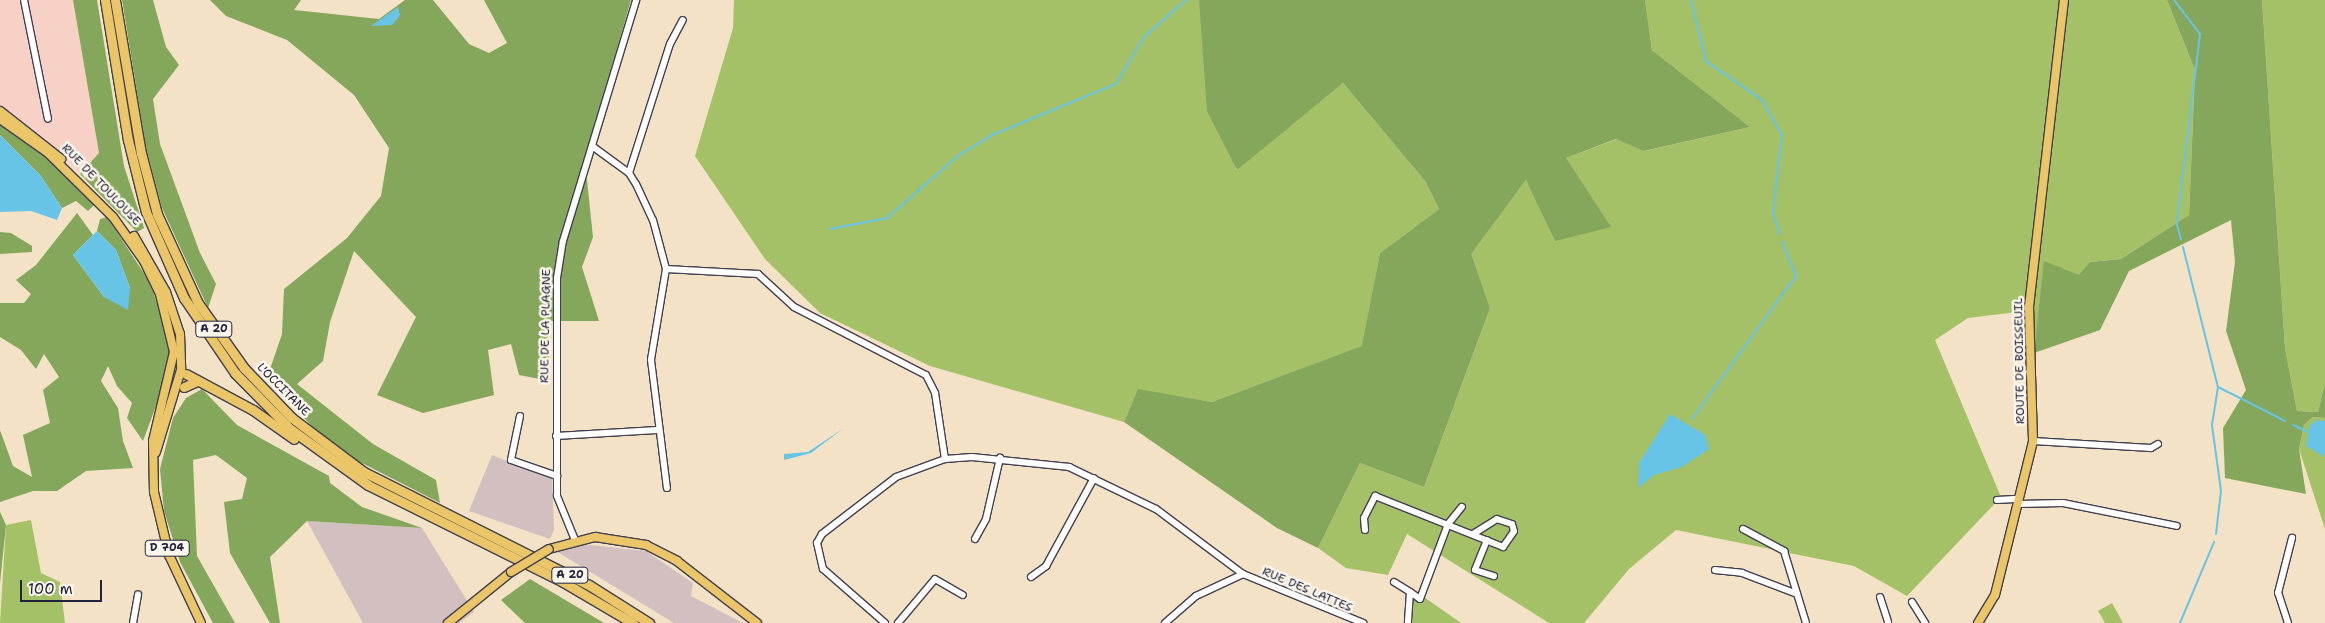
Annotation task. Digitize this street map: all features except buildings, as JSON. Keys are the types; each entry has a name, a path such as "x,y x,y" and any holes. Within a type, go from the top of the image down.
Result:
{"highway":[{"name":"L'OCCITANE","path":"105,0 135,173 173,278 235,373 322,455 368,486 556,578 633,623"},
{"name":"L'OCCITANE","path":"115,0 140,153 157,214 189,287 244,368 292,418 364,472 589,585 649,623"},
{"path":"183,372 196,381 253,410 322,455"},
{"path":"184,386 196,381"}],"main road":[{"name":"ROUTE DE BOISSEUIL","path":"1978,623 1995,595 2034,441 2028,307 2064,0"},
{"name":"RUE DE TOULOUSE","path":"0,111 54,152 125,224 163,293 180,334 183,372 153,466"},
{"name":"RUE DE TOULOUSE","path":"0,119 54,159 113,216 137,250 163,293 173,334 174,364 155,433 153,466"},
{"path":"174,364 183,372"},
{"path":"173,401 184,386"},
{"name":"D 704","path":"153,466 157,510 169,555 201,623"},
{"path":"448,623 510,572 549,549 575,540 613,537 646,545 678,561 757,623"}],"street":[{"path":"24,0 48,119"},
{"name":"RUE DE LA PLAGNE","path":"575,540 560,505 556,476 557,278 563,241 636,0"},
{"path":"629,173 670,44 683,20"},
{"path":"592,146 629,173 653,220 666,269 652,360 657,430 667,488"},
{"path":"666,269 758,274 794,307 926,375 935,393 945,459"},
{"path":"520,416 511,460 556,476"},
{"path":"556,436 657,430"},
{"path":"2034,441 2151,448 2158,444"},
{"path":"975,540 986,519 1000,458"},
{"name":"RUE DES LATTES","path":"885,623 823,569 817,543 822,534 896,477 945,459 1000,458 1069,466 1156,510 1243,574 1363,623"},
{"path":"1031,576 1046,566 1094,478"},
{"path":"1365,530 1364,518 1376,496 1503,547 1514,531 1512,524 1490,520 1473,534"},
{"path":"1997,500 2063,503 2177,526"},
{"path":"1394,582 1420,598 1448,524 1462,507"},
{"path":"1743,529 1784,551 1806,623"},
{"path":"2288,623 2278,593 2292,538"},
{"path":"1486,540 1475,570 1494,576"},
{"path":"1715,570 1742,573 1797,594"},
{"path":"1165,623 1196,596 1243,574"},
{"path":"898,623 935,579 963,595"},
{"path":"1408,623 1410,592"},
{"path":"133,623 138,594"},
{"path":"1880,597 1887,623"},
{"path":"1912,602 1925,623"}],"shaded area":[{"path":"0,0 73,0 99,153 80,174 47,140 0,105"},
{"path":"492,455 552,479 554,530 550,539 469,511"},
{"path":"307,521 422,528 474,612 459,623 363,623"},
{"path":"581,544 646,551 693,583 691,596 743,623 674,623 556,551"}],"green space":[{"path":"73,0 97,0 124,166 144,228 137,232 80,174 99,153"},
{"path":"122,0 153,0 166,47 179,65 153,99 160,144 200,253 216,284 208,308 162,208 146,148"},
{"path":"210,0 301,0 294,10 379,19 405,0 433,0 469,44 489,53 507,43 484,0 631,0 585,161 593,237 582,267 599,321 547,321 550,381 519,375 511,344 488,350 494,395 423,413 377,395 416,317 354,251 330,322 323,361 297,384 373,444 436,480 440,503 356,460 319,434 267,378 282,334 284,289 347,238 381,196 389,148 354,95 287,40 226,16"},
{"path":"734,0 1199,0 1236,170 1343,83 1425,181 1439,209 1380,253 1363,346 1212,402 1138,390 1124,422 930,366 820,313 765,259 695,156 733,28"},
{"path":"1199,0 1645,0 1652,50 1750,127 1644,151 1616,139 1566,158 1611,227 1555,241 1526,180 1471,254 1490,308 1424,487 1360,463 1318,548 1277,528 1124,422 1138,389 1212,402 1362,346 1380,253 1439,209 1425,181 1343,83 1237,170 1207,111"},
{"path":"1645,0 2167,0 2195,70 2189,215 2121,259 2090,262 2034,353 2025,311 1968,318 1935,340 2001,497 1907,596 1854,566 1676,530 1629,569 1584,623 1549,623 1407,534 1388,575 1346,568 1318,548 1360,463 1424,487 1490,308 1470,254 1527,179 1555,241 1566,158 1617,139 1645,151 1750,127 1652,50"},
{"path":"2167,0 2262,0 2285,348 2297,411 2318,412 2325,382 2325,418 2313,417 2304,425 2299,449 2306,494 2225,478 2223,428 2246,390 2226,331 2235,262 2231,220 2129,271 2100,330 2034,353 2044,261 2079,275 2090,262 2121,259 2189,215 2195,70"},
{"path":"2262,0 2325,0 2325,382 2318,412 2297,411 2285,348"},
{"path":"0,122 37,148 94,205 88,211 76,201 62,208 40,175 0,135"},
{"path":"77,213 93,235 73,255 104,297 130,288 116,250 97,231 100,219 107,217 151,284 171,349 166,379 143,441 127,418 132,403 117,386 108,366 101,381 118,408 123,441 133,468 86,471 57,491 33,491 0,502 0,430 13,466 32,477 23,435 50,423 43,390 59,377 44,354 36,369 21,350 0,337 0,303 24,303 31,294 16,280 36,265"},
{"path":"0,232 11,233 32,246 32,252 0,254"},
{"path":"202,389 237,425 329,476 330,483 362,507 422,528 307,521 270,557 280,623 270,623 230,553 224,502 242,499 247,478 216,455 193,460 197,556 235,623 213,623 180,562 164,511 160,469 173,418 186,398"},
{"path":"2313,417 2325,418 2325,529 2299,449 2304,425"},
{"path":"0,512 6,525 0,583"},
{"path":"31,520 41,573 60,582 65,623 0,623 6,525"},
{"path":"530,579 604,623 525,623 501,600"},
{"path":"1413,592 1424,597 1461,623 1412,623"},
{"path":"2112,603 2123,623 2105,623 2098,611"}],"water":[{"path":"398,7 400,16 392,25 371,26"},
{"path":"0,135 40,175 62,208 57,220 31,211 0,212"},
{"path":"97,231 116,250 130,288 128,310 104,297 73,255"},
{"path":"1670,414 1705,435 1709,449 1682,467 1654,475 1638,488 1639,463"},
{"path":"2317,420 2325,421 2325,457 2306,446 2310,425"},
{"path":"844,428 811,453 784,460 784,454 808,452"}],"waterway":[{"path":"830,229 887,218 959,155 992,135 1116,84 1144,37 1186,0"},
{"path":"1691,0 1706,61 1762,100 1782,135 1773,213 1780,234"},
{"path":"2174,0 2200,34 2177,225 2181,239"},
{"path":"1692,419 1796,276 1782,242"},
{"path":"2183,247 2218,387 2285,421"},
{"path":"2216,534 2221,491 2212,425 2218,387"},
{"path":"2293,425 2310,433"},
{"path":"2180,623 2214,542"}]}
